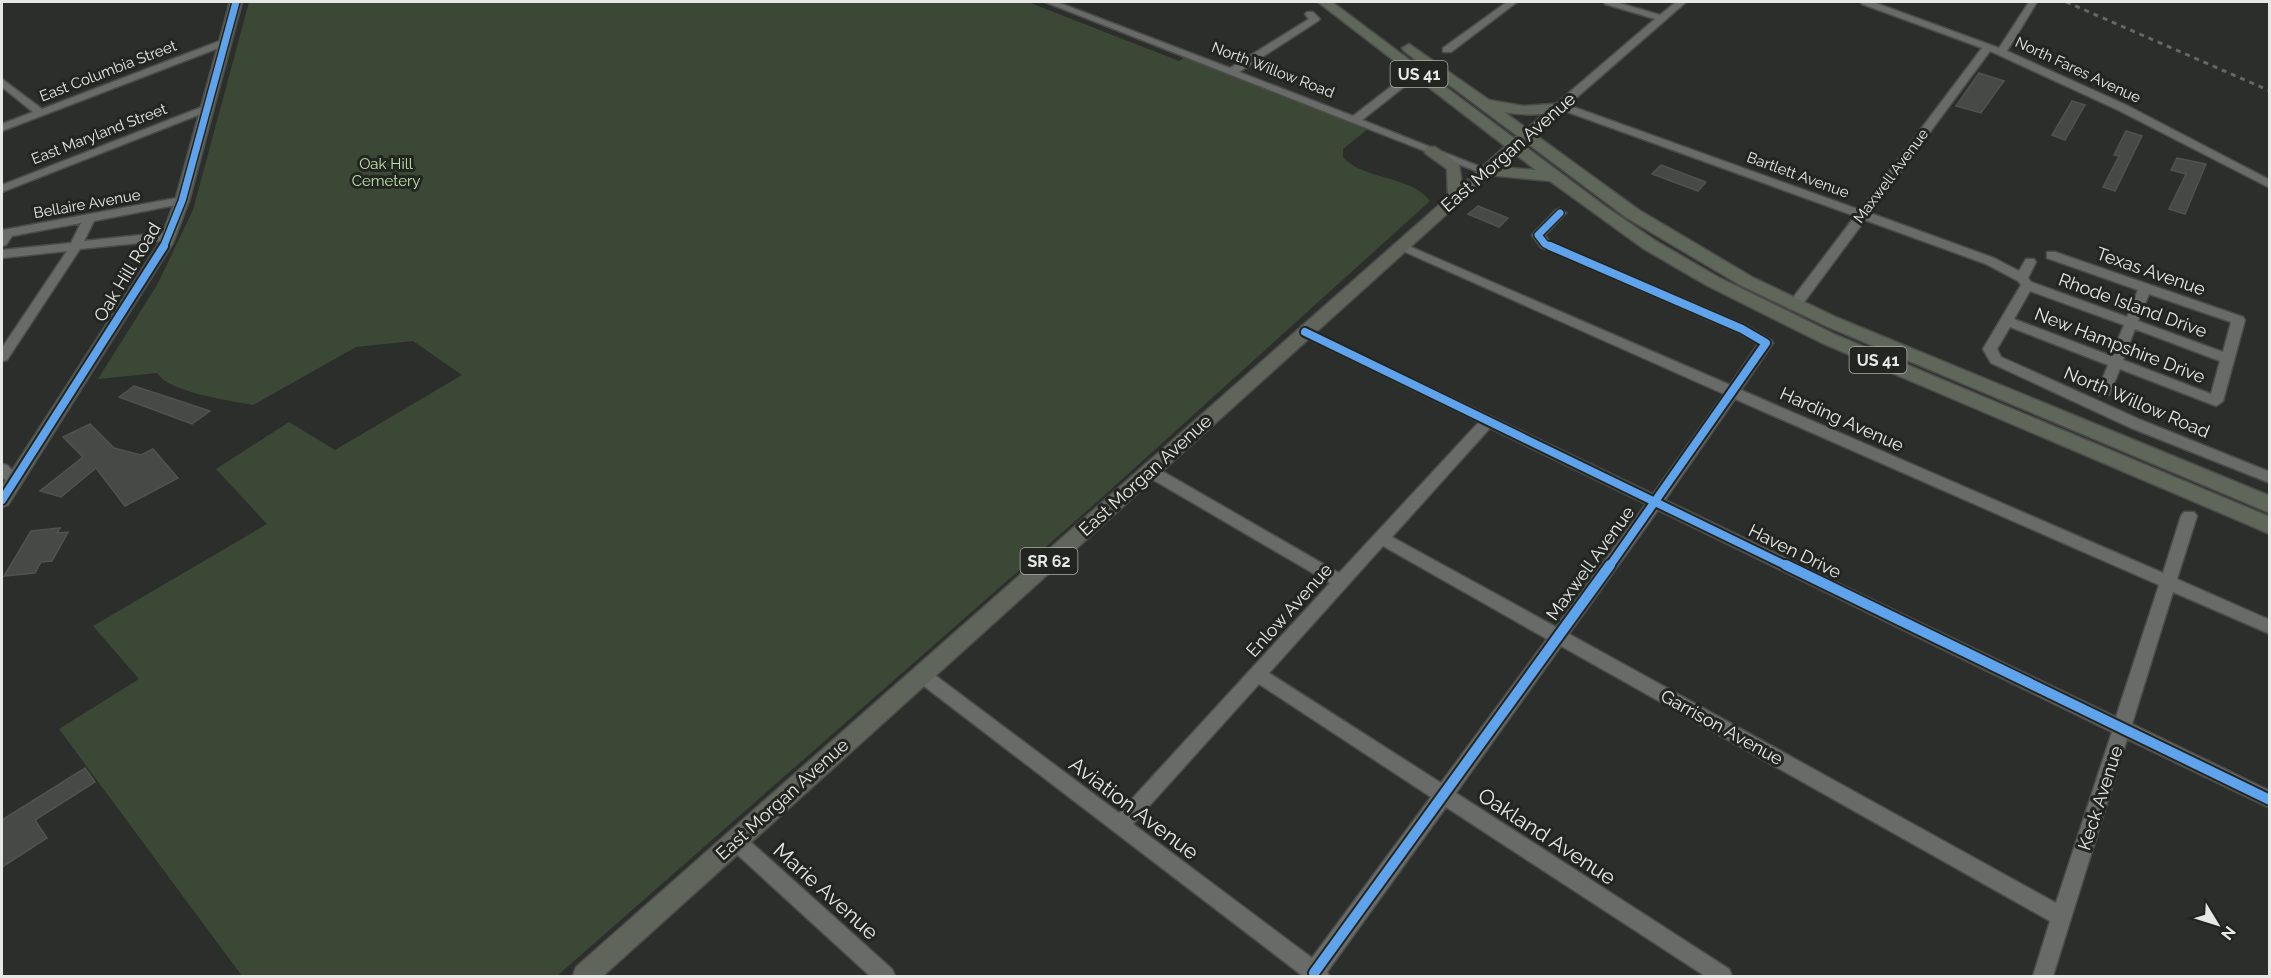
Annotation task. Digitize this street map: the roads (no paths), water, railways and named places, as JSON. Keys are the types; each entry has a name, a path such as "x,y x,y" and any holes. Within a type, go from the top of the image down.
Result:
{"highway":[{"name":"US 41","path":"1324,2 1520,140 1658,230 1737,277 1794,306 2270,505"},
{"name":"US 41","path":"1347,2 1480,101 1553,176 1656,249 1712,281 1797,324 2270,526"},
{"path":"1480,101 1522,111 1561,106"},
{"path":"1485,171 1553,176"}],"main road":[{"name":"Oak Hill Road","path":"2,500 147,275 169,236 182,201 236,2"},
{"name":"East Morgan Avenue","path":"585,976 1520,140"},
{"path":"1430,150 1454,167 1455,197"}],"street":[{"name":"North Willow Road","path":"1050,2 1485,171"},
{"path":"1447,50 1512,2"},
{"path":"1608,2 1661,18"},
{"name":"East Morgan Avenue","path":"1520,140 1681,2"},
{"name":"North Fares Avenue","path":"1865,2 2002,51 2103,96 2270,185"},
{"path":"2002,51 2033,2"},
{"path":"1232,72 1313,16"},
{"name":"East Columbia Street","path":"2,128 225,42"},
{"name":"Maxwell Avenue","path":"1794,306 1989,46"},
{"path":"2,82 41,113"},
{"path":"1354,120 1401,84"},
{"name":"Bartlett Avenue","path":"1561,106 1999,265 2025,281"},
{"name":"East Maryland Street","path":"2,189 207,108"},
{"name":"Bellaire Avenue","path":"3,237 182,201"},
{"name":"Maxwell Avenue","path":"1317,975 1766,343 1742,329 1545,244 1538,235 1560,213"},
{"path":"2,357 78,246 89,219"},
{"path":"2,254 169,236"},
{"name":"Harding Avenue","path":"1400,247 2270,627"},
{"name":"Texas Avenue","path":"2051,255 2238,321 2226,358"},
{"path":"2005,320 2025,281 2030,262"},
{"name":"Rhode Island Drive","path":"2025,281 2130,324 2226,358"},
{"path":"2104,392 2145,288"},
{"name":"North Willow Road","path":"2005,320 1990,349 1993,357 2003,365 2270,478"},
{"name":"New Hampshire Drive","path":"2005,320 2216,401 2226,358"},
{"name":"Haven Drive","path":"1305,332 2270,800"},
{"name":"Enlow Avenue","path":"1120,825 1488,421"},
{"path":"2,468 15,480"},
{"path":"1150,471 1341,582"},
{"name":"Keck Avenue","path":"2043,976 2189,516"},
{"name":"Garrison Avenue","path":"1381,538 2062,917"},
{"name":"Oakland Avenue","path":"1257,674 1722,976"},
{"name":"Aviation Avenue","path":"922,675 1317,975"},
{"name":"Marie Avenue","path":"736,841 885,976"}],"railway":[{"path":"2066,2 2270,91"}],"park label":[{"name":"Oak Hill Cemetery","path":"386,172"}]}
